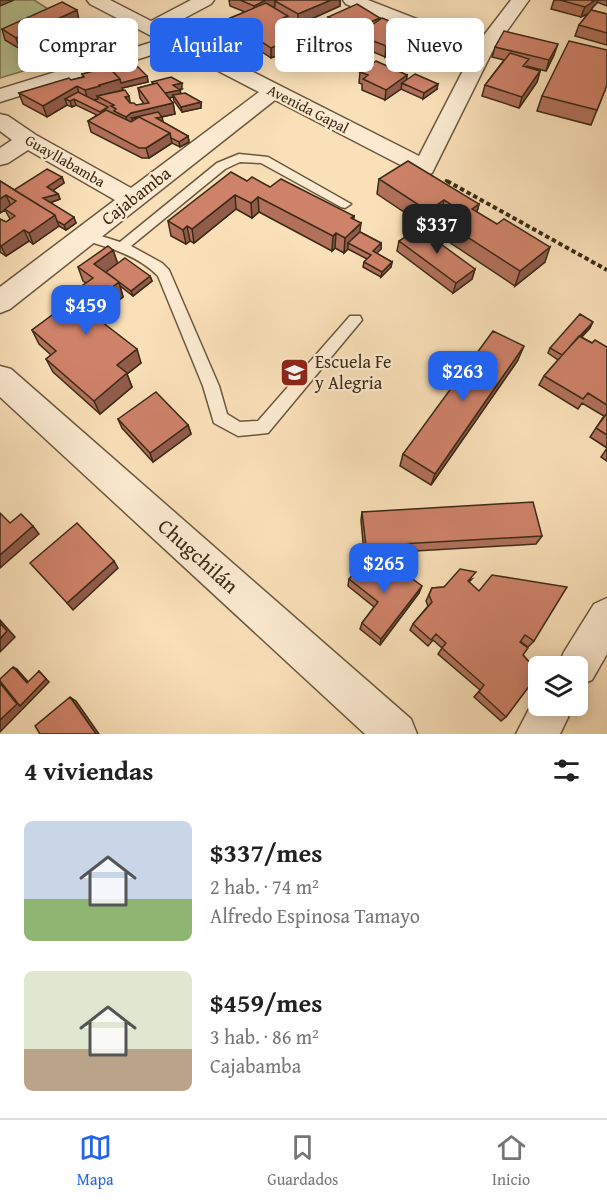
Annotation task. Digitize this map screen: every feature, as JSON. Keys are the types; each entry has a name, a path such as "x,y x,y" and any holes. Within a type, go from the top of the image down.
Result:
{"street":[{"name":"Avenida Gapal","path":"96,0 150,27"},
{"path":"170,18 205,0"},
{"path":"352,0 397,18"},
{"path":"484,49 520,0"},
{"path":"0,96 150,48"},
{"name":"Avenida Gapal","path":"236,72 424,168"},
{"path":"424,168 472,72"},
{"name":"Cajabamba","path":"0,302 273,91"},
{"name":"Guayllabamba","path":"0,121 28,141 131,199"},
{"path":"0,158 28,141"},
{"name":"Chugchilán","path":"0,378 396,734"},
{"path":"584,656 607,617"},
{"path":"537,734 548,716"}],"lane":[{"path":"122,247 221,165 239,158 264,160 345,204"},
{"path":"85,236 122,247 158,266 164,273 211,386 220,418 238,429 262,428 355,320"}],"path":[{"path":"424,168 607,270"}],"green space":[{"path":"0,0 34,0 63,18 18,18 18,72 20,72 0,78"}],"building":[{"path":"240,0 266,0 254,6"},
{"path":"331,0 298,14 275,1"},
{"path":"560,0 592,0 594,1 585,7"},
{"path":"62,2 77,10 60,18 26,18"},
{"path":"266,3 288,16 275,18 275,46 271,48 263,43 263,18 230,18"},
{"path":"357,4 380,18 374,20 374,18 328,17"},
{"path":"591,10 607,14 607,33 579,25"},
{"path":"382,18 386,20 386,46 374,41 374,24"},
{"path":"18,22 18,37 16,38 2,29"},
{"path":"504,31 558,44 549,60 495,47"},
{"path":"569,41 607,50 607,85 597,110 542,96"},
{"path":"510,53 529,59 523,66 540,71 522,97 485,85"},
{"path":"376,61 386,66 386,72 400,72 407,75 386,90 363,79 368,75 360,72 374,72"},
{"path":"138,67 147,76 121,83 113,72 138,72"},
{"path":"114,72 120,79 85,90 77,86 43,106 19,93 69,78 71,80 84,77 82,74"},
{"path":"415,74 438,84 424,93 402,83"},
{"path":"171,77 182,83 173,85 180,90 165,93 157,83 152,82"},
{"path":"157,83 173,103 131,113 126,117 114,111 116,109 111,106 114,105 97,96 125,90 129,96 125,97 130,103 136,105 149,103 138,88"},
{"path":"78,92 108,107 100,112 74,99 70,101 65,99"},
{"path":"185,93 201,102 181,107 173,95"},
{"path":"106,110 131,122 139,117 170,133 146,148 139,148 88,121"},
{"path":"158,112 162,117 156,118 188,136 179,142 171,138 170,133 139,117 132,118"},
{"path":"408,161 479,204 472,209 497,224 504,219 550,247 520,271 447,224 463,212 444,200 428,211 379,179"},
{"path":"47,169 62,177 47,187 58,194 43,198 74,217 64,225 57,221 55,215 14,190"},
{"path":"231,172 247,181 252,177 270,187 281,179 354,216 351,218 361,223 345,238 336,233 333,236 258,197 251,203 235,195 192,229 187,226 183,230 168,221"},
{"path":"0,181 55,215 29,233 24,230 1,246 0,219 6,222 15,216 5,209 16,201 6,195 0,199"},
{"path":"419,228 475,269 456,283 399,241"},
{"path":"360,232 381,243 373,251 392,262 382,272 364,262 371,255 348,243"},
{"path":"108,246 113,250 94,264 119,282 84,308 137,349 117,365 127,373 94,401 46,359 56,351 32,330 60,309 55,305 93,278 78,267"},
{"path":"125,258 150,276 131,291 106,272"},
{"path":"580,314 593,322 562,355 550,348"},
{"path":"493,331 524,346 435,474 403,454"},
{"path":"579,336 592,343 595,340 607,347 607,405 588,393 583,399 544,376"},
{"path":"156,392 188,425 150,453 118,419"},
{"path":"607,413 607,435 596,428"},
{"path":"533,502 542,536 366,546 362,512"},
{"path":"0,513 10,523 21,514 33,526 0,555"},
{"path":"77,523 114,561 67,603 30,563"},
{"path":"369,556 395,576 400,570 422,586 381,639 362,623 378,602 349,579"},
{"path":"460,569 476,572 468,581 479,591 492,575 567,587 534,641 525,635 520,642 528,648 523,655 528,661 528,688 506,717 479,692 484,685 442,648 446,643 436,634 431,640 413,624 432,602 429,595 432,588 444,587"},
{"path":"0,623 7,631 0,639"},
{"path":"13,667 27,683 39,671 46,679 20,706 0,681"},
{"path":"0,683 17,704 0,720"},
{"path":"70,697 96,734 40,734 35,726"}],"place":[{"name":"Escuela Fe y Alegria","path":"294,372"}]}
